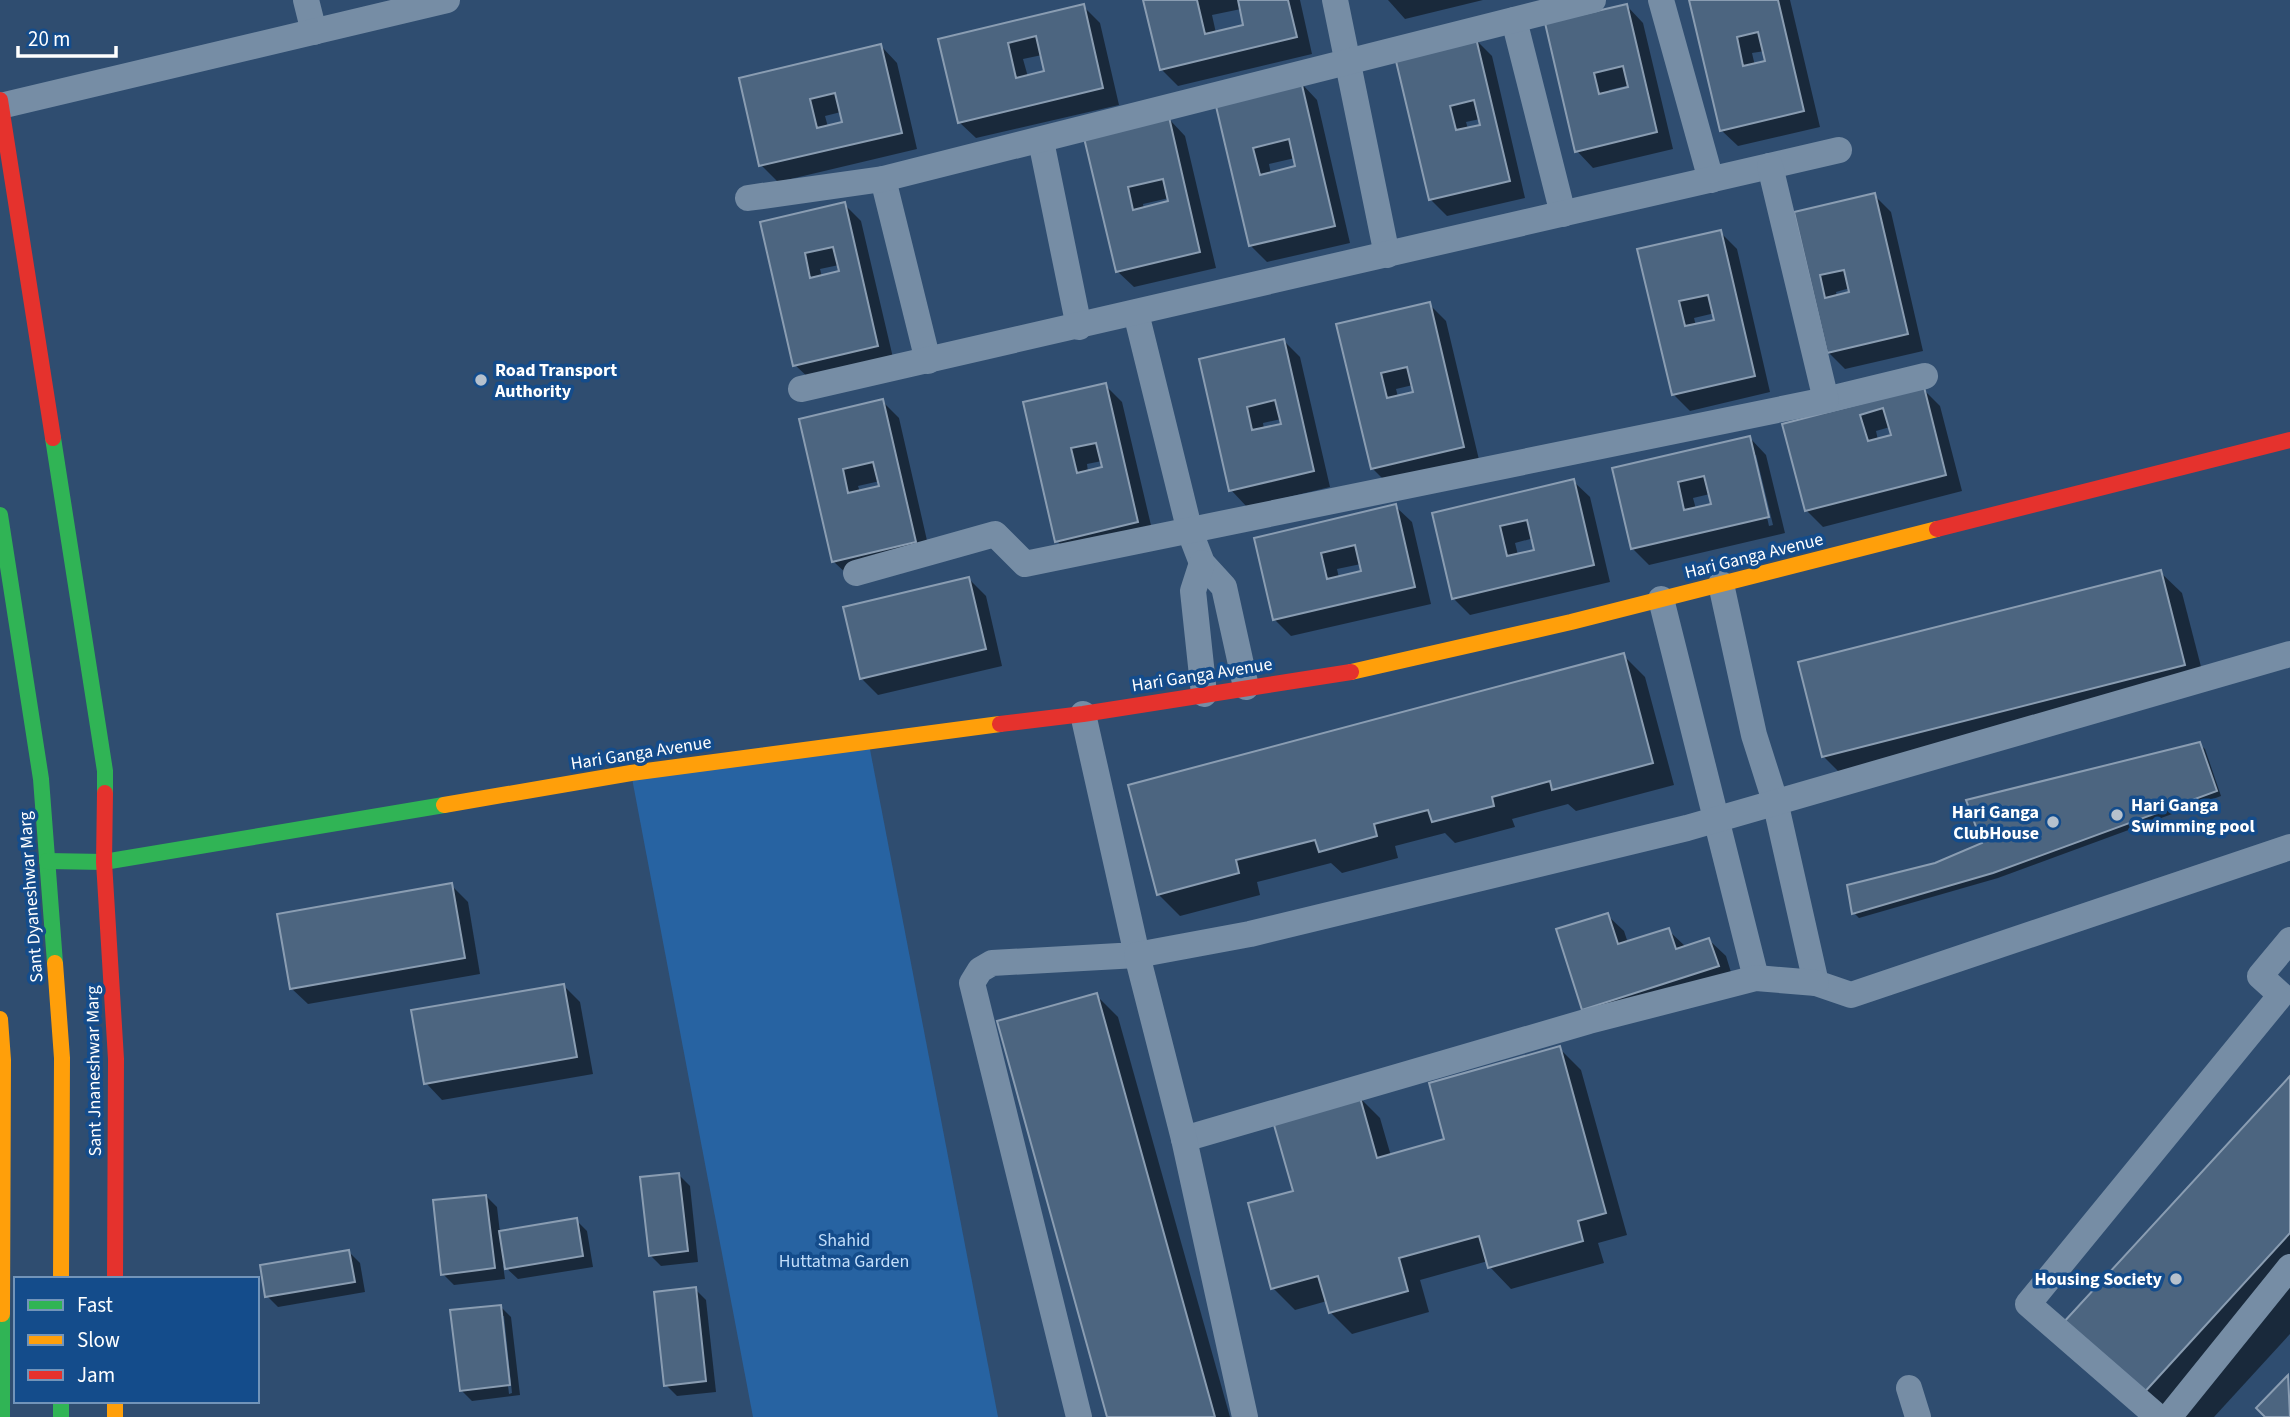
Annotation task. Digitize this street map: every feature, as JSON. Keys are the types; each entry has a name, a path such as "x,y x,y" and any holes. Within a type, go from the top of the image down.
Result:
{"street":[{"path":"306,0 314,32"},
{"path":"0,106 447,0"},
{"path":"1335,0 1387,255"},
{"path":"748,198 883,178 1041,141 1593,0"},
{"path":"1661,0 1711,180"},
{"path":"1514,20 1563,214"},
{"name":"Sant Jnaneshwar Marg","path":"0,100 105,771 104,862 116,1059 115,1277"},
{"path":"1041,141 1079,327"},
{"path":"801,388 1079,327 1839,150"},
{"path":"1770,166 1826,400"},
{"path":"883,178 928,361"},
{"path":"1136,313 1189,532 1202,563 1224,587 1246,687"},
{"path":"856,573 995,534 1025,564 1826,400 1925,376"},
{"name":"Hari Ganga Avenue","path":"47,860 104,862 631,773 868,739 1083,714 1374,668 1661,599 2290,440"},
{"name":"Sant Dyaneshwar Marg","path":"0,514 41,779 62,1058 61,1277"},
{"path":"1202,563 1193,591 1204,694"},
{"path":"1721,584 1754,735 1775,801 1816,983"},
{"path":"1661,599 1756,978"},
{"path":"1079,1417 972,982 981,970 992,963 1137,955 1250,934 1718,819 2290,654"},
{"path":"1083,714 1137,955 1184,1139 1245,1417"},
{"path":"1184,1139 1589,1021 1756,978 1816,983 1851,995 2290,847"},
{"path":"2158,1417 2028,1304 2281,995 2260,976 2290,940"},
{"path":"0,1019 3,1060 2,1417"},
{"path":"2169,1417 2290,1267"},
{"path":"1909,1388 1918,1417"}],"green space":[{"name":"Shahid Huttatma Garden","path":"868,739 998,1417 753,1417 631,773"}],"building":[{"path":"1143,0 1197,0 1205,34 1243,25 1238,0 1288,0 1297,37 1160,70"},
{"path":"1689,0 1778,0 1804,111 1720,131","holes":["1758,32 1765,61 1743,66 1737,37"]},
{"path":"1084,4 1103,88 958,123 938,39","holes":["1036,36 1044,71 1016,78 1008,43"]},
{"path":"1627,4 1657,132 1575,152 1545,23","holes":["1623,66 1628,87 1599,94 1594,73"]},
{"path":"1476,38 1510,181 1429,200 1395,57","holes":["1474,100 1480,125 1456,130 1450,106"]},
{"path":"881,44 902,133 759,166 739,78","holes":["835,93 842,122 817,128 810,99"]},
{"path":"1301,81 1335,226 1249,246 1215,102","holes":["1289,139 1295,166 1260,175 1253,148"]},
{"path":"1169,117 1200,252 1116,272 1084,138","holes":["1163,179 1168,201 1133,210 1128,187"]},
{"path":"1875,193 1908,334 1827,353 1794,212","holes":["1844,270 1849,292 1825,298 1820,275"]},
{"path":"845,202 878,346 793,366 760,222","holes":["833,247 839,271 810,278 805,253"]},
{"path":"1721,230 1755,376 1672,395 1637,249","holes":["1708,295 1714,320 1685,326 1679,301"]},
{"path":"1430,302 1464,447 1371,469 1336,324","holes":["1407,367 1413,392 1387,398 1381,373"]},
{"path":"1284,339 1314,471 1229,491 1199,359","holes":["1275,400 1281,424 1252,430 1247,407"]},
{"path":"1106,383 1138,522 1055,542 1023,402","holes":["1096,443 1102,467 1077,473 1071,448"]},
{"path":"1924,387 1946,475 1805,511 1782,424","holes":["1883,408 1891,435 1868,441 1860,415"]},
{"path":"883,399 916,542 832,562 799,419","holes":["873,462 879,486 848,493 843,469"]},
{"path":"1750,436 1769,517 1631,549 1612,468","holes":["1704,476 1711,504 1684,510 1678,482"]},
{"path":"1574,479 1594,565 1452,599 1432,513","holes":["1527,520 1534,550 1507,556 1500,526"]},
{"path":"1396,504 1415,587 1273,620 1254,538","holes":["1355,545 1361,571 1327,579 1321,553"]},
{"path":"2161,570 2185,665 1822,757 1798,662"},
{"path":"969,577 986,649 860,679 843,607"},
{"path":"1624,653 1653,763 1552,790 1550,781 1492,797 1494,806 1432,822 1428,810 1374,824 1377,836 1319,852 1315,840 1236,860 1239,873 1157,895 1128,785"},
{"name":"Hari Ganga ClubHouse","path":"2200,742 2217,791 1993,873 1852,914 1847,885 1935,863 1982,843 1966,800"},
{"path":"452,883 465,958 290,989 277,914"},
{"path":"1608,913 1618,944 1669,928 1676,949 1709,938 1719,966 1582,1010 1556,929"},
{"path":"564,984 577,1057 424,1084 411,1010"},
{"path":"1097,993 1215,1417 1107,1417 997,1021"},
{"path":"1560,1046 1606,1213 1578,1221 1583,1241 1488,1268 1479,1236 1399,1258 1408,1291 1329,1313 1318,1276 1271,1289 1248,1203 1293,1191 1272,1118 1359,1094 1377,1158 1444,1139 1429,1083"},
{"name":"Housing Society","path":"2290,1076 2290,1233 2141,1396 2062,1324"},
{"path":"679,1173 688,1251 649,1256 640,1177"},
{"path":"486,1195 495,1268 441,1275 433,1200"},
{"path":"577,1218 583,1256 505,1269 499,1231"},
{"path":"349,1250 355,1282 265,1297 260,1265"},
{"path":"696,1287 706,1381 664,1386 654,1292"},
{"path":"501,1305 510,1385 460,1391 450,1310"},
{"path":"2288,1375 2290,1417 2265,1417 2256,1408"}],"traffic: fast":[{"path":"53,438 105,771 105,793"},
{"path":"0,515 41,779 55,963"},
{"path":"47,861 104,862 444,805"},
{"path":"2,1314 2,1417"},
{"path":"61,1403 61,1417"}],"traffic: slow":[{"path":"1351,672 1571,622 1937,529"},
{"path":"444,805 631,773 1000,724"},
{"path":"55,963 62,1058 61,1277"},
{"path":"0,1019 3,1060 2,1314"},
{"path":"115,1403 115,1417"}],"traffic: jam":[{"path":"0,100 53,438"},
{"path":"1937,529 2290,440"},
{"path":"1000,724 1083,714 1351,672"},
{"path":"105,793 104,862 116,1059 115,1277"}],"place":[{"name":"Road Transport Authority","path":"481,380"},
{"name":"Hari Ganga Swimming pool","path":"2117,815"},
{"name":"Hari Ganga ClubHouse","path":"2053,822"},
{"name":"Housing Society","path":"2176,1279"}]}
